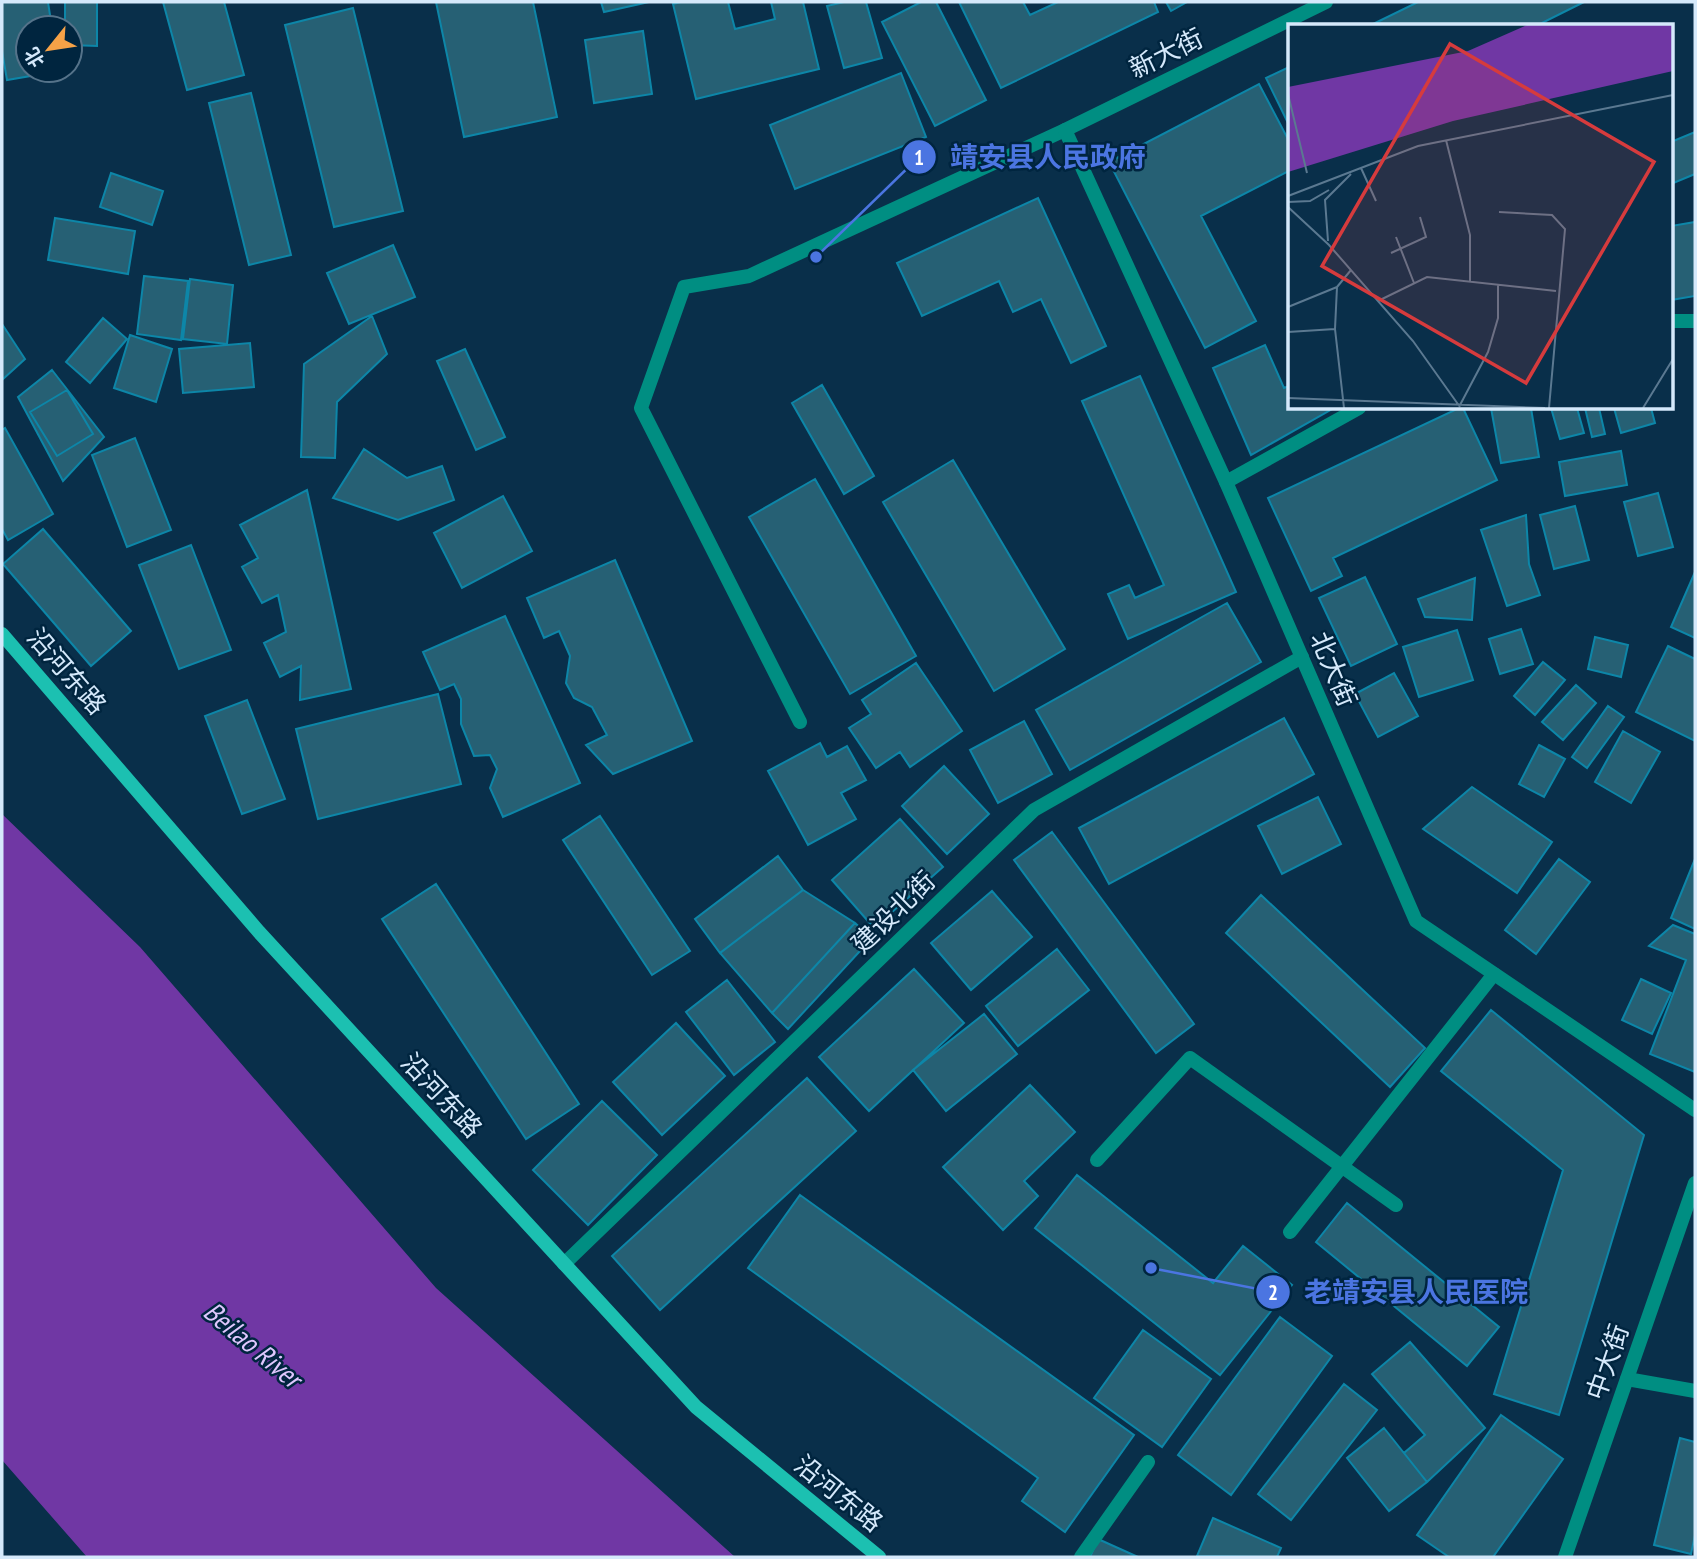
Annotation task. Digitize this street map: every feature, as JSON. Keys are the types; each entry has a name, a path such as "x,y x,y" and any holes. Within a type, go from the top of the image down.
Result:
{"main road":[{"name":"沿河东路","path":"2,634 259,932 696,1407 879,1557"}],"street":[{"name":"新大街","path":"800,722 642,408 684,287 749,276 1065,130 1326,2"},
{"name":"北大街","path":"1065,130 1226,482 1416,921 1695,1110"},
{"path":"1672,321 1695,321"},
{"path":"1226,482 1355,410"},
{"name":"建设北街","path":"564,1264 1034,810 1302,657"},
{"path":"1290,1232 1494,974"},
{"path":"1097,1160 1190,1058 1396,1205"},
{"name":"中大街","path":"1565,1557 1695,1183"},
{"path":"1627,1379 1695,1391"},
{"path":"1081,1557 1149,1462"}],"water":[{"name":"Beilao River","path":"2,814 140,947 436,1288 735,1557 87,1557 2,1460"}],"building":[{"path":"2,2 48,2 50,14 14,14 14,79 7,80 2,51"},
{"path":"65,2 97,2 97,46 84,46 84,14 65,14"},
{"path":"163,2 224,2 244,75 187,90"},
{"path":"436,2 533,2 557,117 464,137"},
{"path":"601,2 649,2 604,12"},
{"path":"728,2 735,29 775,19 771,2 803,2 819,69 696,99 673,4"},
{"path":"844,2 866,2 882,58 844,68 827,6"},
{"path":"921,2 936,2 986,100 935,126 882,22"},
{"path":"959,2 1023,2 1030,15 1058,2 1154,2 1158,12 1001,88"},
{"path":"1166,2 1187,2 1171,11"},
{"path":"1418,2 1584,2 1540,24 1373,24"},
{"path":"353,8 403,211 334,227 285,25"},
{"path":"643,31 652,94 594,103 585,40"},
{"path":"1288,67 1288,123 1266,78"},
{"path":"901,73 926,137 795,189 770,125"},
{"path":"1259,84 1288,139 1288,172 1201,216 1256,321 1205,348 1109,162"},
{"path":"251,93 291,255 249,265 209,103"},
{"path":"1695,132 1695,174 1672,184 1672,142"},
{"path":"111,173 163,191 152,225 100,207"},
{"path":"1038,198 1106,346 1071,363 1041,299 1013,312 999,281 922,316 897,263"},
{"path":"55,218 135,231 128,274 48,260"},
{"path":"1695,222 1695,296 1672,300 1672,226"},
{"path":"393,245 415,297 349,324 327,273"},
{"path":"144,276 188,281 181,340 137,334"},
{"path":"190,279 233,285 227,344 183,339"},
{"path":"372,316 387,354 337,402 335,458 301,457 304,364"},
{"path":"103,318 127,339 90,383 66,362"},
{"path":"2,324 25,359 2,380"},
{"path":"130,335 172,349 156,402 114,388"},
{"path":"250,343 254,387 183,393 179,349"},
{"path":"1265,345 1284,388 1288,386 1288,410 1330,410 1251,455 1213,368"},
{"path":"465,349 505,437 476,450 437,361"},
{"path":"52,370 104,437 63,481 18,397"},
{"path":"1140,376 1236,592 1128,639 1108,594 1129,585 1135,598 1164,585 1082,401"},
{"path":"822,385 874,476 844,494 792,403"},
{"path":"67,390 93,434 57,456 30,412"},
{"path":"1455,410 1464,410 1497,480 1333,558 1342,576 1311,591 1268,498"},
{"path":"1491,410 1531,410 1539,457 1501,463"},
{"path":"1552,410 1578,410 1584,433 1560,439"},
{"path":"1585,410 1599,410 1605,434 1592,437"},
{"path":"1615,410 1652,410 1655,423 1621,433"},
{"path":"5,428 53,514 8,540 2,529 2,430"},
{"path":"135,438 171,530 127,547 92,455"},
{"path":"364,449 407,478 442,466 454,500 398,520 333,498"},
{"path":"1621,451 1627,485 1565,496 1559,462"},
{"path":"953,460 1065,649 994,691 883,502"},
{"path":"815,479 916,656 850,694 749,517"},
{"path":"307,490 351,689 300,700 301,666 280,677 264,643 286,632 278,595 262,603 242,567 258,558 240,525"},
{"path":"1658,493 1673,547 1638,556 1624,502"},
{"path":"503,496 532,551 462,588 434,533"},
{"path":"1575,506 1589,560 1554,569 1540,515"},
{"path":"1526,515 1529,564 1540,595 1507,606 1481,530"},
{"path":"43,529 131,631 91,666 3,564"},
{"path":"191,545 231,650 179,669 139,565"},
{"path":"615,560 692,741 613,774 586,745 607,735 592,707 574,698 566,683 570,656 559,631 544,638 527,598"},
{"path":"1695,572 1695,638 1671,627"},
{"path":"1365,577 1397,644 1351,666 1319,598"},
{"path":"1475,578 1472,620 1425,617 1418,599"},
{"path":"1227,603 1261,662 1070,770 1036,710"},
{"path":"505,616 580,783 503,817 490,788 497,769 490,755 474,756 461,724 461,699 454,684 440,690 423,652"},
{"path":"1521,629 1533,664 1500,674 1489,639"},
{"path":"1457,630 1473,680 1419,697 1403,647"},
{"path":"1595,637 1628,645 1621,677 1588,669"},
{"path":"1668,646 1695,659 1695,741 1636,712"},
{"path":"1543,662 1565,680 1535,715 1514,696"},
{"path":"916,663 962,731 910,767 900,752 876,768 849,728 871,714 862,700"},
{"path":"1394,673 1418,716 1378,737 1355,694"},
{"path":"1576,685 1596,703 1563,740 1542,722"},
{"path":"438,694 461,784 318,819 296,729"},
{"path":"247,700 285,799 242,814 205,716"},
{"path":"1608,706 1624,717 1587,768 1572,757"},
{"path":"1284,718 1314,774 1109,884 1079,828"},
{"path":"1024,721 1052,774 998,803 970,750"},
{"path":"1623,731 1660,752 1631,803 1595,782"},
{"path":"820,743 827,757 847,746 866,780 841,793 856,819 808,845 768,771"},
{"path":"1539,745 1565,759 1544,797 1519,784"},
{"path":"944,766 989,814 947,854 902,806"},
{"path":"1472,787 1552,842 1517,893 1423,829"},
{"path":"1318,797 1341,844 1282,874 1258,826"},
{"path":"600,816 690,951 652,975 563,840"},
{"path":"900,819 943,867 874,928 832,880"},
{"path":"1052,832 1194,1024 1156,1053 1014,860"},
{"path":"778,856 803,890 720,953 695,919"},
{"path":"1559,859 1590,882 1536,954 1505,930"},
{"path":"1695,859 1695,929 1671,918"},
{"path":"436,884 579,1104 526,1139 382,919"},
{"path":"803,890 855,923 772,1013 720,953"},
{"path":"992,891 1032,937 971,990 931,943"},
{"path":"1261,895 1425,1048 1390,1087 1226,933"},
{"path":"855,923 872,938 788,1029 772,1013"},
{"path":"1673,925 1695,934 1695,1072 1650,1054 1686,960 1649,946"},
{"path":"1057,949 1089,990 1018,1046 986,1006"},
{"path":"914,969 964,1023 869,1111 819,1057"},
{"path":"1641,979 1671,993 1652,1034 1622,1020"},
{"path":"727,980 775,1042 734,1075 686,1012"},
{"path":"1491,1010 1644,1135 1559,1415 1494,1394 1563,1170 1441,1071"},
{"path":"984,1014 1017,1054 946,1111 913,1070"},
{"path":"676,1023 725,1076 662,1135 613,1082"},
{"path":"807,1078 856,1131 660,1310 612,1256"},
{"path":"1030,1085 1075,1132 1024,1181 1038,1196 1003,1230 943,1167"},
{"path":"602,1101 657,1155 588,1225 533,1170"},
{"path":"1077,1175 1213,1283 1243,1246 1292,1285 1220,1375 1035,1228"},
{"path":"800,1195 1134,1435 1065,1532 1022,1501 1038,1478 748,1268"},
{"path":"1347,1203 1499,1327 1467,1366 1316,1242"},
{"path":"1280,1317 1332,1356 1231,1495 1178,1455"},
{"path":"1143,1330 1211,1379 1162,1447 1094,1398"},
{"path":"1410,1342 1485,1428 1427,1482 1404,1453 1425,1435 1372,1374"},
{"path":"1344,1384 1377,1410 1291,1520 1258,1494"},
{"path":"1501,1415 1563,1459 1493,1557 1449,1557 1417,1535"},
{"path":"1384,1428 1427,1482 1389,1511 1347,1458"},
{"path":"1680,1438 1695,1442 1695,1535 1691,1554 1654,1545"},
{"path":"1213,1518 1281,1548 1277,1557 1197,1556"},
{"path":"1098,1539 1138,1557 1090,1557"}],"place":[{"name":"靖安县人民政府","path":"816,257"},
{"name":"老靖安县人民医院","path":"1151,1268"}]}
